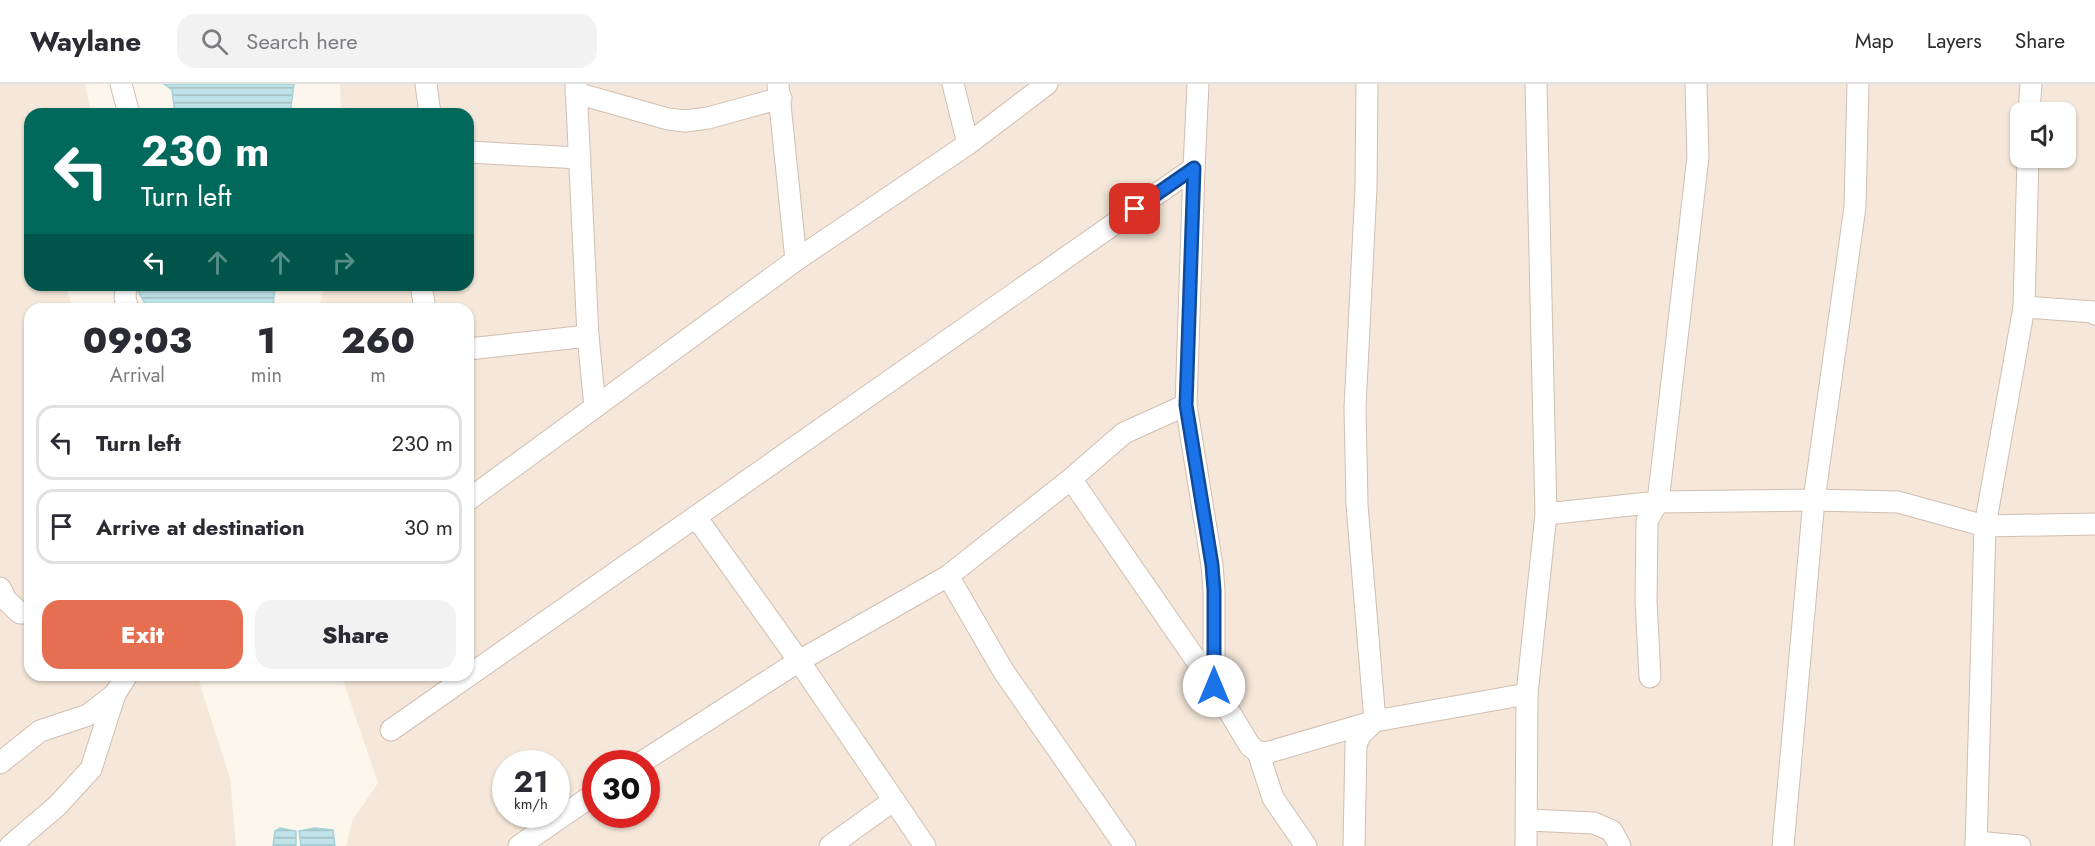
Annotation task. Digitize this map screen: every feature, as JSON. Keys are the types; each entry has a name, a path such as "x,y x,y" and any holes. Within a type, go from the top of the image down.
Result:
{"street":[{"path":"121,84 127,108"},
{"path":"426,84 429,108"},
{"path":"953,84 968,144"},
{"path":"474,496 796,260 968,144 1047,84"},
{"path":"1198,84 1186,405 1212,565 1214,686"},
{"path":"1354,846 1356,744 1364,727 1355,407 1366,188 1367,84"},
{"path":"1526,846 1528,820 1527,694 1546,514 1536,84"},
{"path":"1650,677 1646,601 1647,521 1658,502 1698,157 1696,84"},
{"path":"1783,846 1814,500 1855,207 1858,84"},
{"path":"2030,102 2031,84"},
{"path":"595,407 588,336 576,88 668,119 685,121 708,118 779,91 796,260"},
{"path":"474,152 580,158"},
{"path":"474,672 1194,168"},
{"path":"2020,846 1976,844 1985,526 2024,307 2028,168"},
{"path":"2024,307 2094,312 2095,314"},
{"path":"474,348 588,336"},
{"path":"660,750 799,661 948,576 1124,434 1186,405"},
{"path":"1071,479 1214,686 1250,746 1258,752 1266,753 1364,727 1527,694"},
{"path":"1546,514 1658,502 1814,500 1898,502 1985,526 2095,524"},
{"path":"696,517 799,661 925,846"},
{"path":"948,576 1004,672 1125,846"},
{"path":"0,588 6,600 20,613 24,613"},
{"path":"10,846 57,806 91,769 115,694 123,681"},
{"path":"391,730 461,681"},
{"path":"0,763 40,731 88,716 115,694"},
{"path":"1258,752 1273,798 1306,846"},
{"path":"830,846 894,800"},
{"path":"519,846 582,803"},
{"path":"1528,820 1594,823 1612,831 1620,846"}],"shaded area":[{"path":"0,84 85,84 90,108 24,108 24,291 67,291 71,303 24,303 24,681 199,681 230,778 236,846 0,846"},
{"path":"340,84 2095,84 2095,846 346,846 352,821 378,783 343,681 474,681 474,303 320,303 324,291 474,291 474,108 341,108"}],"water":[{"path":"164,84 294,84 291,108 174,108 172,90"},
{"path":"138,291 274,291 274,303 145,303"},
{"path":"280,828 296,831 296,846 273,846 275,831"},
{"path":"314,828 333,830 335,846 301,846 299,831"}],"route":[{"path":"1135,209 1194,168 1186,405 1212,565 1214,686"}]}
